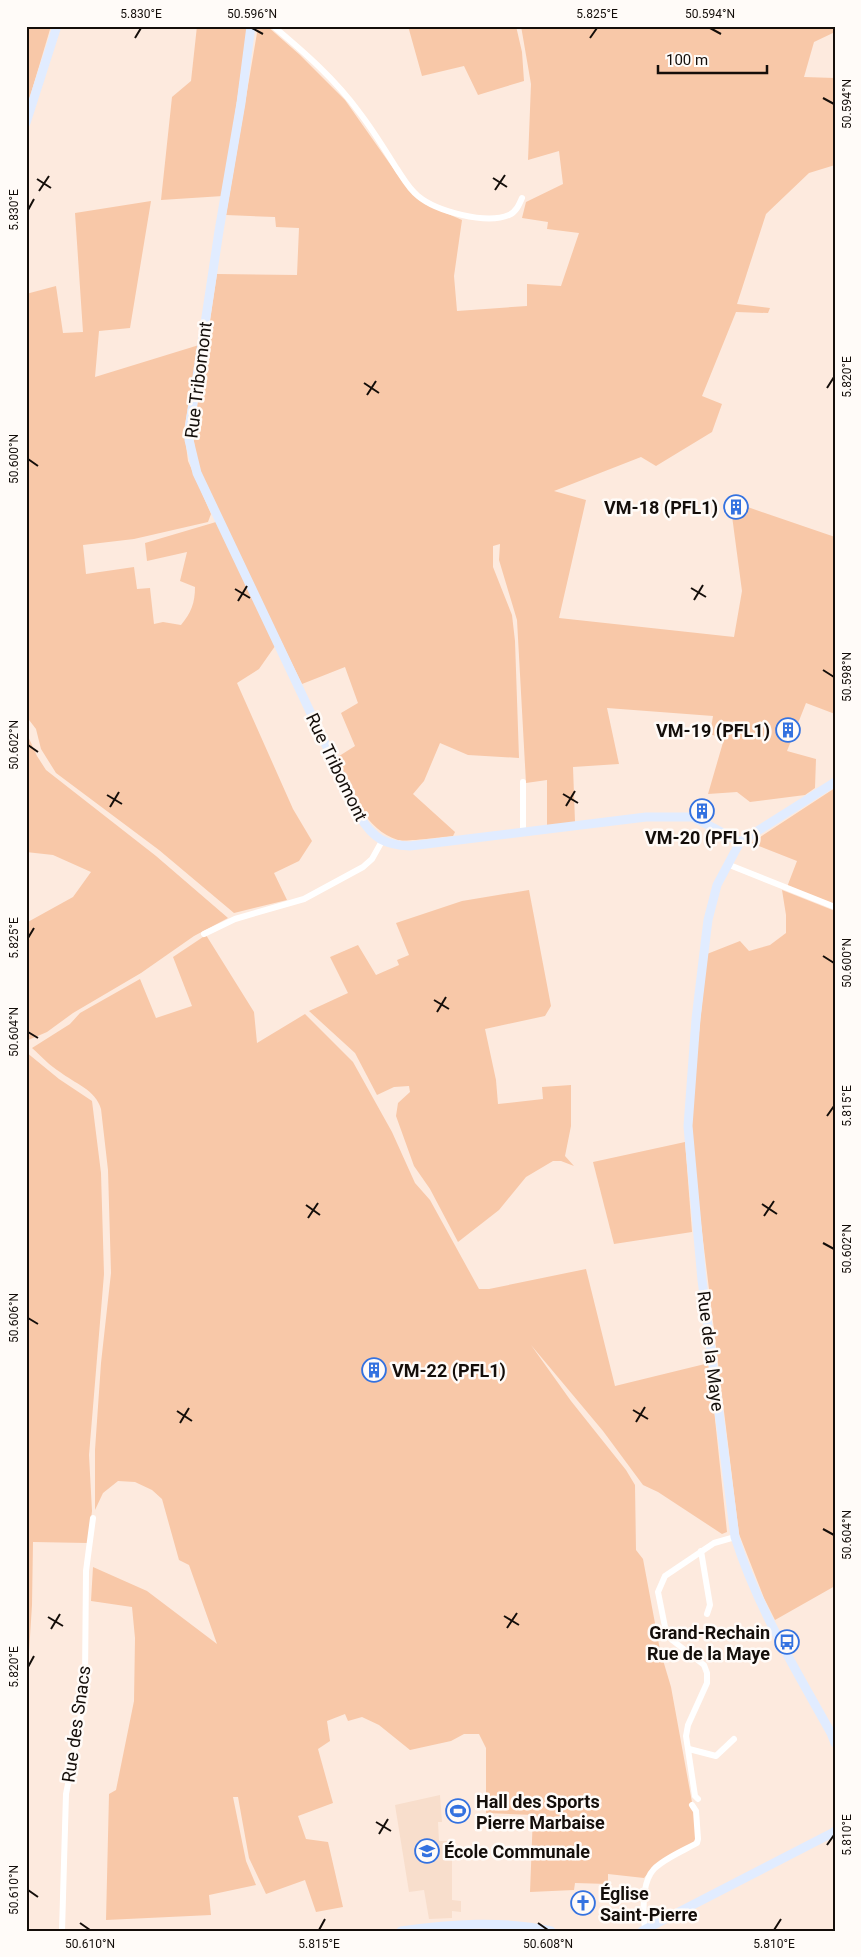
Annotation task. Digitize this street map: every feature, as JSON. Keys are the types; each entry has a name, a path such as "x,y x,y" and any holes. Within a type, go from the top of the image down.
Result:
{"street":[{"path":"26,123 57,26"},
{"name":"Rue Tribomont","path":"251,26 241,103 193,400 189,440 197,473 360,817 368,829 382,841"},
{"path":"273,26 316,64 343,92 414,192 427,202 461,214 499,218 509,215 517,209 522,198"},
{"path":"523,782 523,832"},
{"path":"204,934 235,918 304,899 363,867 372,859 382,841 395,845 410,846 646,817 692,817 740,842 835,782"},
{"name":"Rue de la Maye","path":"740,842 717,886 708,920 696,1019 688,1126 702,1280 735,1537 743,1562 760,1602 833,1730 835,1743"},
{"path":"727,864 835,907"},
{"name":"Rue des Snacs","path":"62,1931 66,1794 79,1729 85,1679 86,1571 93,1518"},
{"path":"698,1799 695,1796 686,1736 688,1725 707,1683 707,1673 704,1665 672,1640 666,1632 658,1592 665,1576 723,1539 735,1537"},
{"path":"702,1551 710,1605 707,1614"},
{"path":"689,1749 716,1756 734,1739"},
{"path":"643,1930 646,1885 650,1874 658,1865 697,1843 696,1811 692,1805"},
{"path":"643,1930 835,1832"},
{"path":"401,1931 425,1927 498,1924 551,1931"}],"shaded area":[{"path":"26,26 51,26 26,110"},
{"path":"197,26 248,26 223,196 161,200 172,97 191,81"},
{"path":"256,26 267,26 300,55 345,100 402,181 425,204 462,220 454,276 457,311 527,306 527,284 561,286 579,233 547,229 548,222 522,218 526,202 563,184 559,151 528,160 531,84 521,26 835,26 835,32 814,42 804,77 835,78 835,165 809,173 766,214 737,304 770,308 768,313 736,312 702,396 722,404 712,432 656,466 641,457 554,491 586,500 559,618 734,637 742,591 730,501 835,537 835,714 806,703 787,751 816,759 815,788 805,795 750,802 737,792 708,794 724,739 710,734 713,716 607,708 619,764 573,767 575,822 547,826 547,780 526,783 517,620 499,560 500,544 493,546 493,567 512,615 515,641 519,758 468,755 440,743 424,781 413,794 455,832 453,836 398,840 386,835 367,817 352,794 336,758 355,746 341,713 358,703 345,667 302,684 280,639 259,669 237,683 293,809 312,841 299,861 274,873 287,900 234,913 159,850 56,773 41,749 36,729 26,716 26,294 56,286 63,333 83,332 75,213 151,201 130,328 99,331 95,377 199,345 184,430 188,461 211,514 208,522 134,539 83,545 86,574 134,567 137,589 150,588 154,624 163,622 181,625 192,607 195,593 195,587 180,581 187,552 147,561 145,543 216,522 197,468 193,433 217,274 297,275 299,228 276,227 275,217 226,215 257,33"},
{"path":"408,26 516,26 522,52 524,81 478,95 464,66 422,76"},
{"path":"26,732 46,770 156,856 228,918 194,936 141,973 73,1013 47,1032 26,1041 26,923 73,897 91,872 53,855 26,852"},
{"path":"835,788 835,905 787,887 797,861 751,843"},
{"path":"529,890 551,1006 545,1016 485,1029 496,1080 498,1104 543,1099 542,1087 571,1085 571,1126 565,1156 574,1166 561,1161 553,1161 526,1177 499,1210 458,1242 430,1189 414,1166 396,1116 398,1103 410,1092 409,1086 394,1087 377,1095 355,1053 309,1011 348,993 330,957 358,945 376,975 399,965 397,960 409,955 396,923 462,901"},
{"path":"782,890 835,911 835,1586 775,1620 764,1598 739,1534 691,1142 692,1102 707,954 740,941 749,951 770,945 786,933 786,915"},
{"path":"206,935 254,1012 257,1043 305,1014 353,1062 392,1132 415,1183 430,1200 479,1289 489,1289 586,1269 615,1386 709,1363 727,1532 722,1534 658,1492 643,1485 603,1431 531,1345 571,1401 626,1470 635,1485 636,1550 643,1559 660,1650 671,1687 698,1835 693,1843 655,1865 644,1878 608,1874 608,1884 575,1883 574,1890 530,1892 533,1815 486,1813 486,1748 479,1734 464,1734 451,1741 410,1750 379,1725 362,1717 348,1721 345,1714 327,1721 330,1741 318,1749 333,1803 298,1816 306,1839 328,1842 343,1907 316,1912 305,1880 266,1894 249,1858 238,1797 233,1797 246,1861 256,1885 209,1895 211,1915 106,1920 109,1794 116,1790 134,1701 135,1638 132,1607 91,1601 93,1567 147,1591 217,1644 189,1565 179,1560 162,1499 152,1490 135,1482 118,1481 103,1493 95,1510 95,1450 101,1363 111,1273 108,1170 101,1109 90,1092 53,1067 32,1048 70,1024 80,1013 140,979 156,1018 192,1006 173,957"},
{"path":"26,1052 59,1079 92,1101 101,1173 104,1274 89,1455 92,1511 88,1543 33,1542 32,1605 26,1700"},
{"path":"685,1142 692,1232 614,1244 593,1162"},
{"name":"École Communale","path":"440,1795 442,1822 438,1822 439,1841 452,1841 452,1900 461,1901 461,1912 452,1911 452,1918 429,1919 424,1890 409,1892 395,1805"}],"place":[{"name":"VM-18 (PFL1)","path":"736,507"},
{"name":"VM-19 (PFL1)","path":"788,730"},
{"name":"VM-20 (PFL1)","path":"702,811"},
{"name":"VM-22 (PFL1)","path":"374,1370"},
{"name":"Grand-Rechain Rue de la Maye","path":"787,1642"},
{"name":"Hall des Sports Pierre Marbaise","path":"458,1811"},
{"name":"École Communale","path":"427,1851"},
{"name":"Église Saint-Pierre","path":"583,1903"}]}
